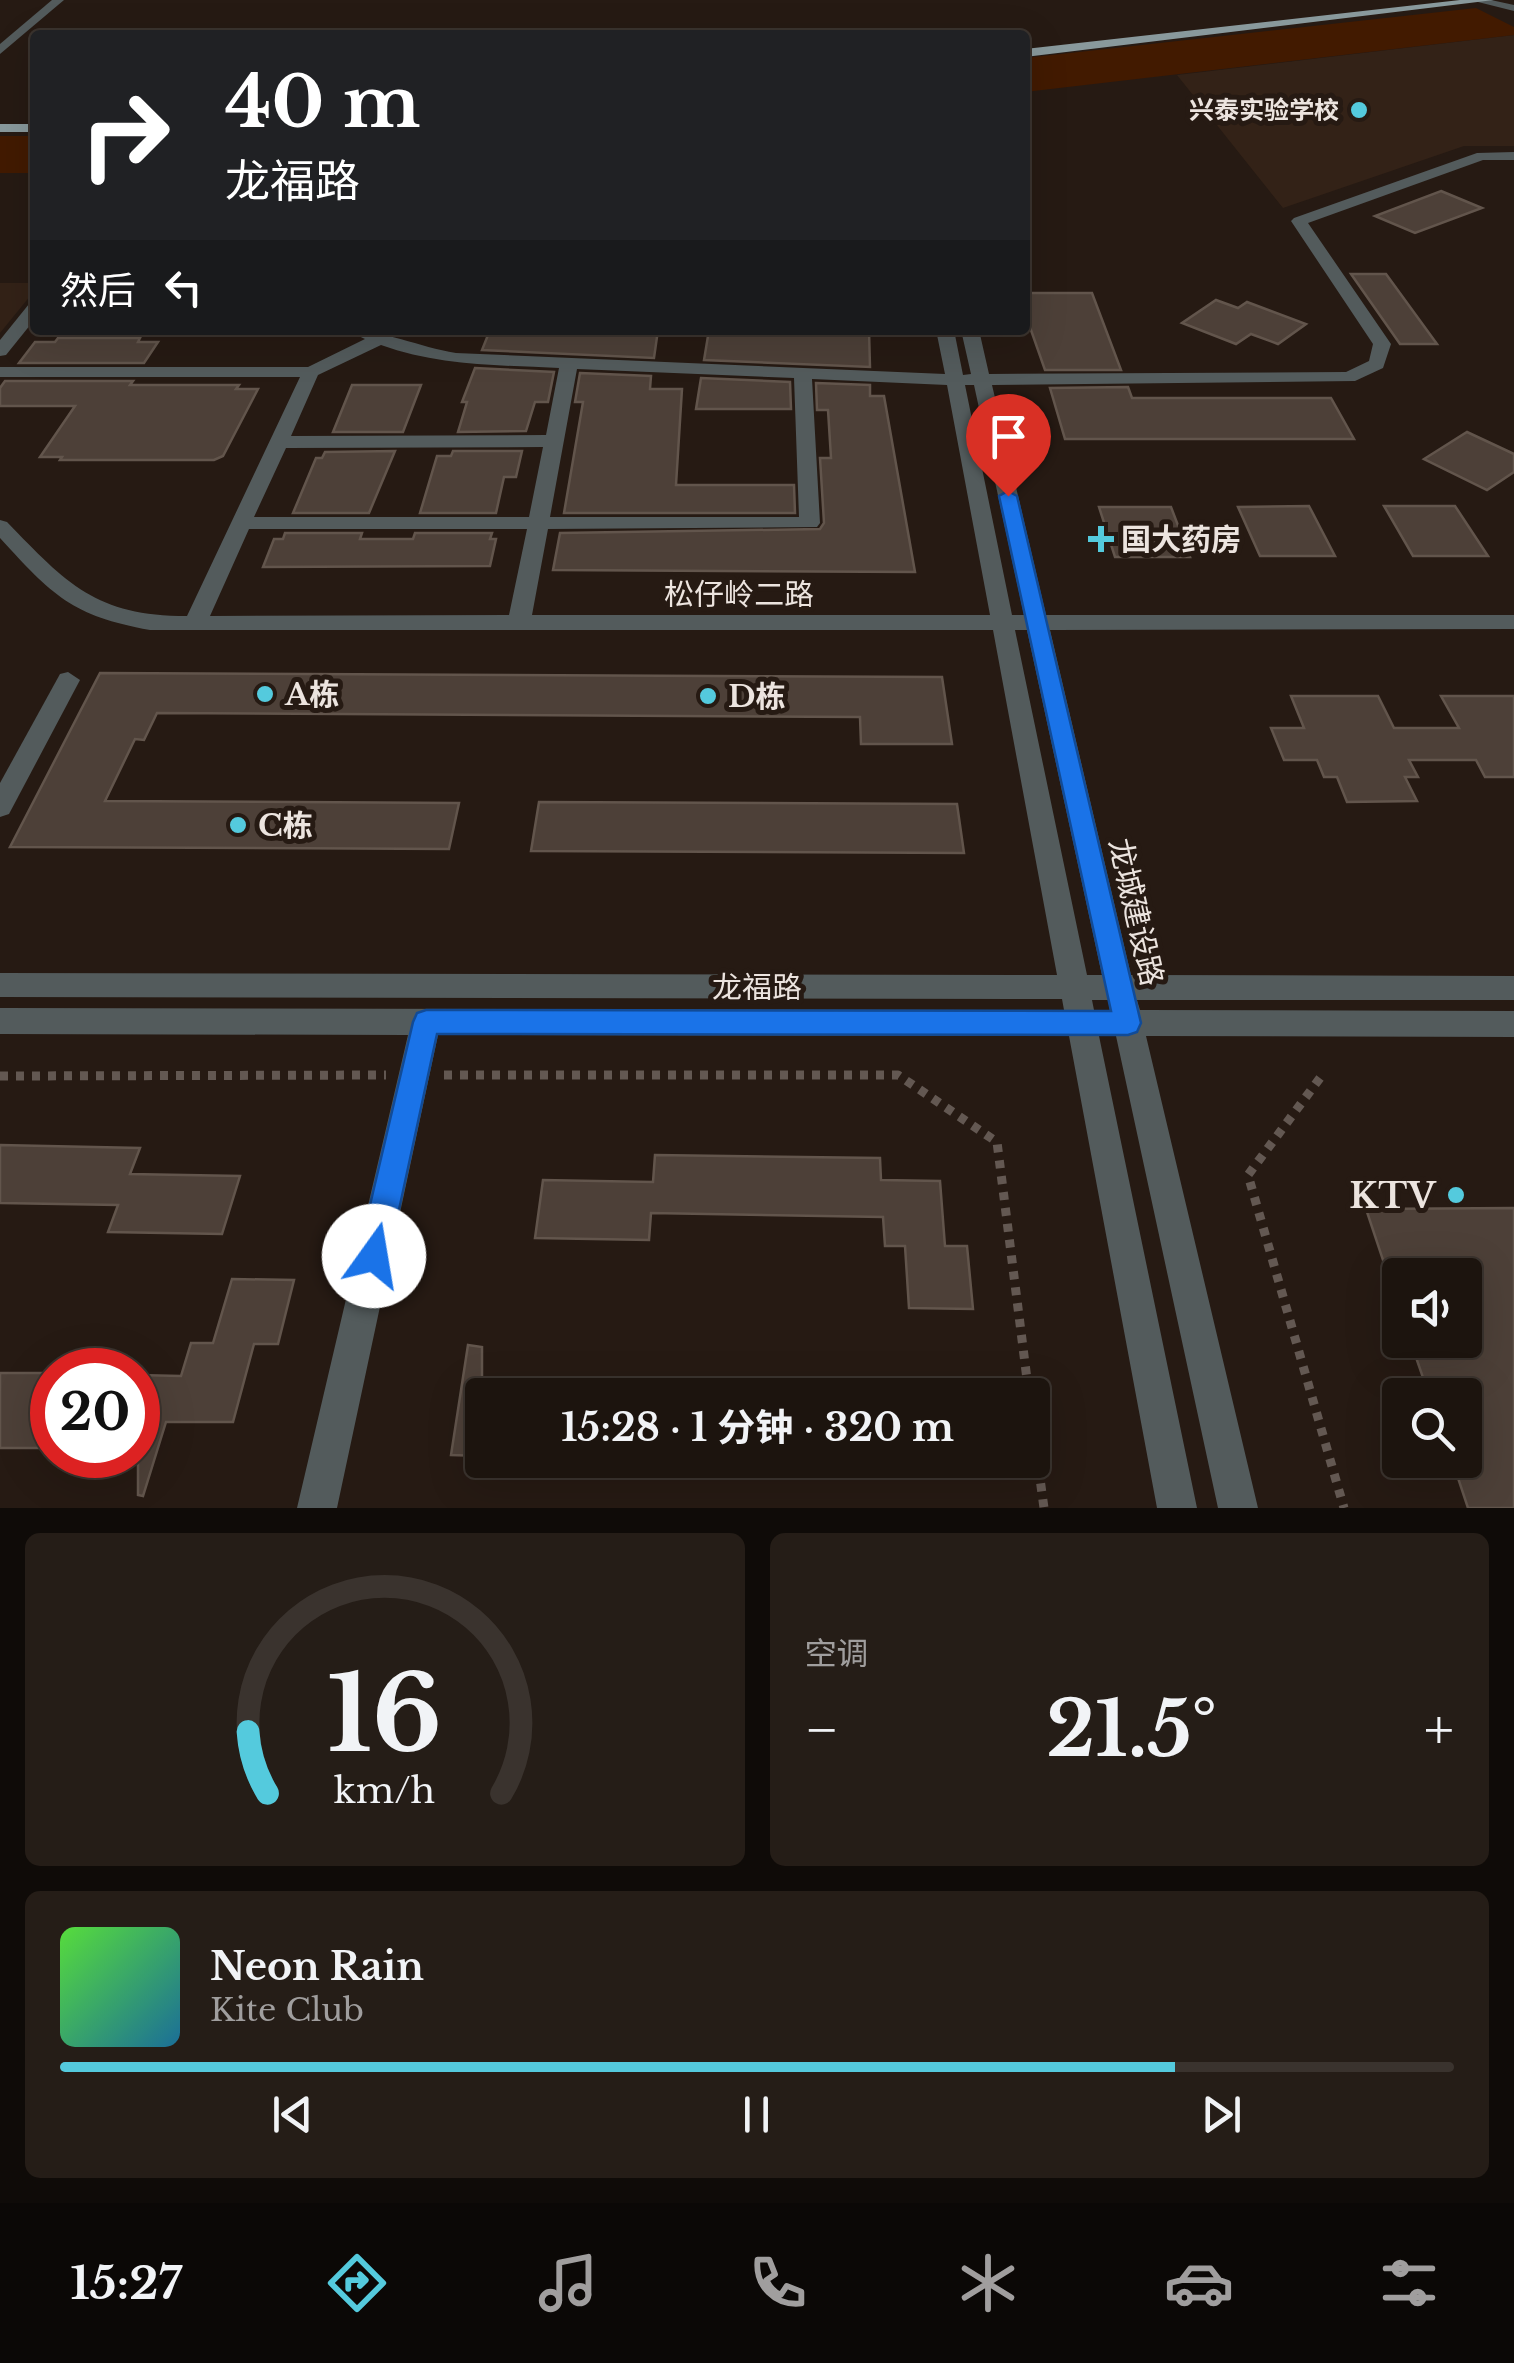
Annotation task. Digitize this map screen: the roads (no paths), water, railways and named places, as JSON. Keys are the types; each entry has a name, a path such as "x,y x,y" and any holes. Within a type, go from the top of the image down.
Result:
{"main road":[{"path":"1030,39 1373,0"},
{"path":"1030,52 1488,0"},
{"path":"1,123 30,118"},
{"path":"1,123 30,127"}],"street":[{"path":"0,36 44,0"},
{"path":"0,50 59,0"},
{"path":"1479,1 1514,8"},
{"path":"366,335 456,358 968,380 1321,379 1360,374 1381,358 1382,344 1299,221 1482,156 1514,156"},
{"path":"0,352 30,314"},
{"name":"龙城建设路","path":"947,335 968,380 1037,624 1238,1508"},
{"name":"龙城建设路","path":"970,335 968,380 1003,624 1176,1508"},
{"path":"0,372 311,372 377,340"},
{"path":"519,624 570,363"},
{"path":"195,623 311,372"},
{"path":"241,523 810,522 803,373"},
{"path":"279,442 554,442"},
{"name":"松仔岭二路","path":"0,526 66,595 86,608 150,624 1514,622"},
{"path":"0,807 68,680"},
{"name":"龙福路","path":"0,985 1514,988"},
{"name":"龙福路","path":"0,1021 1514,1024"},
{"path":"317,1508 426,1022"}],"place":[{"name":"兴泰实验学校","path":"1359,110"},
{"name":"国大药房","path":"1101,539"},
{"name":"A栋","path":"265,694"},
{"name":"D栋","path":"708,696"},
{"name":"C栋","path":"238,825"},
{"name":"KTV","path":"1456,1195"}]}
